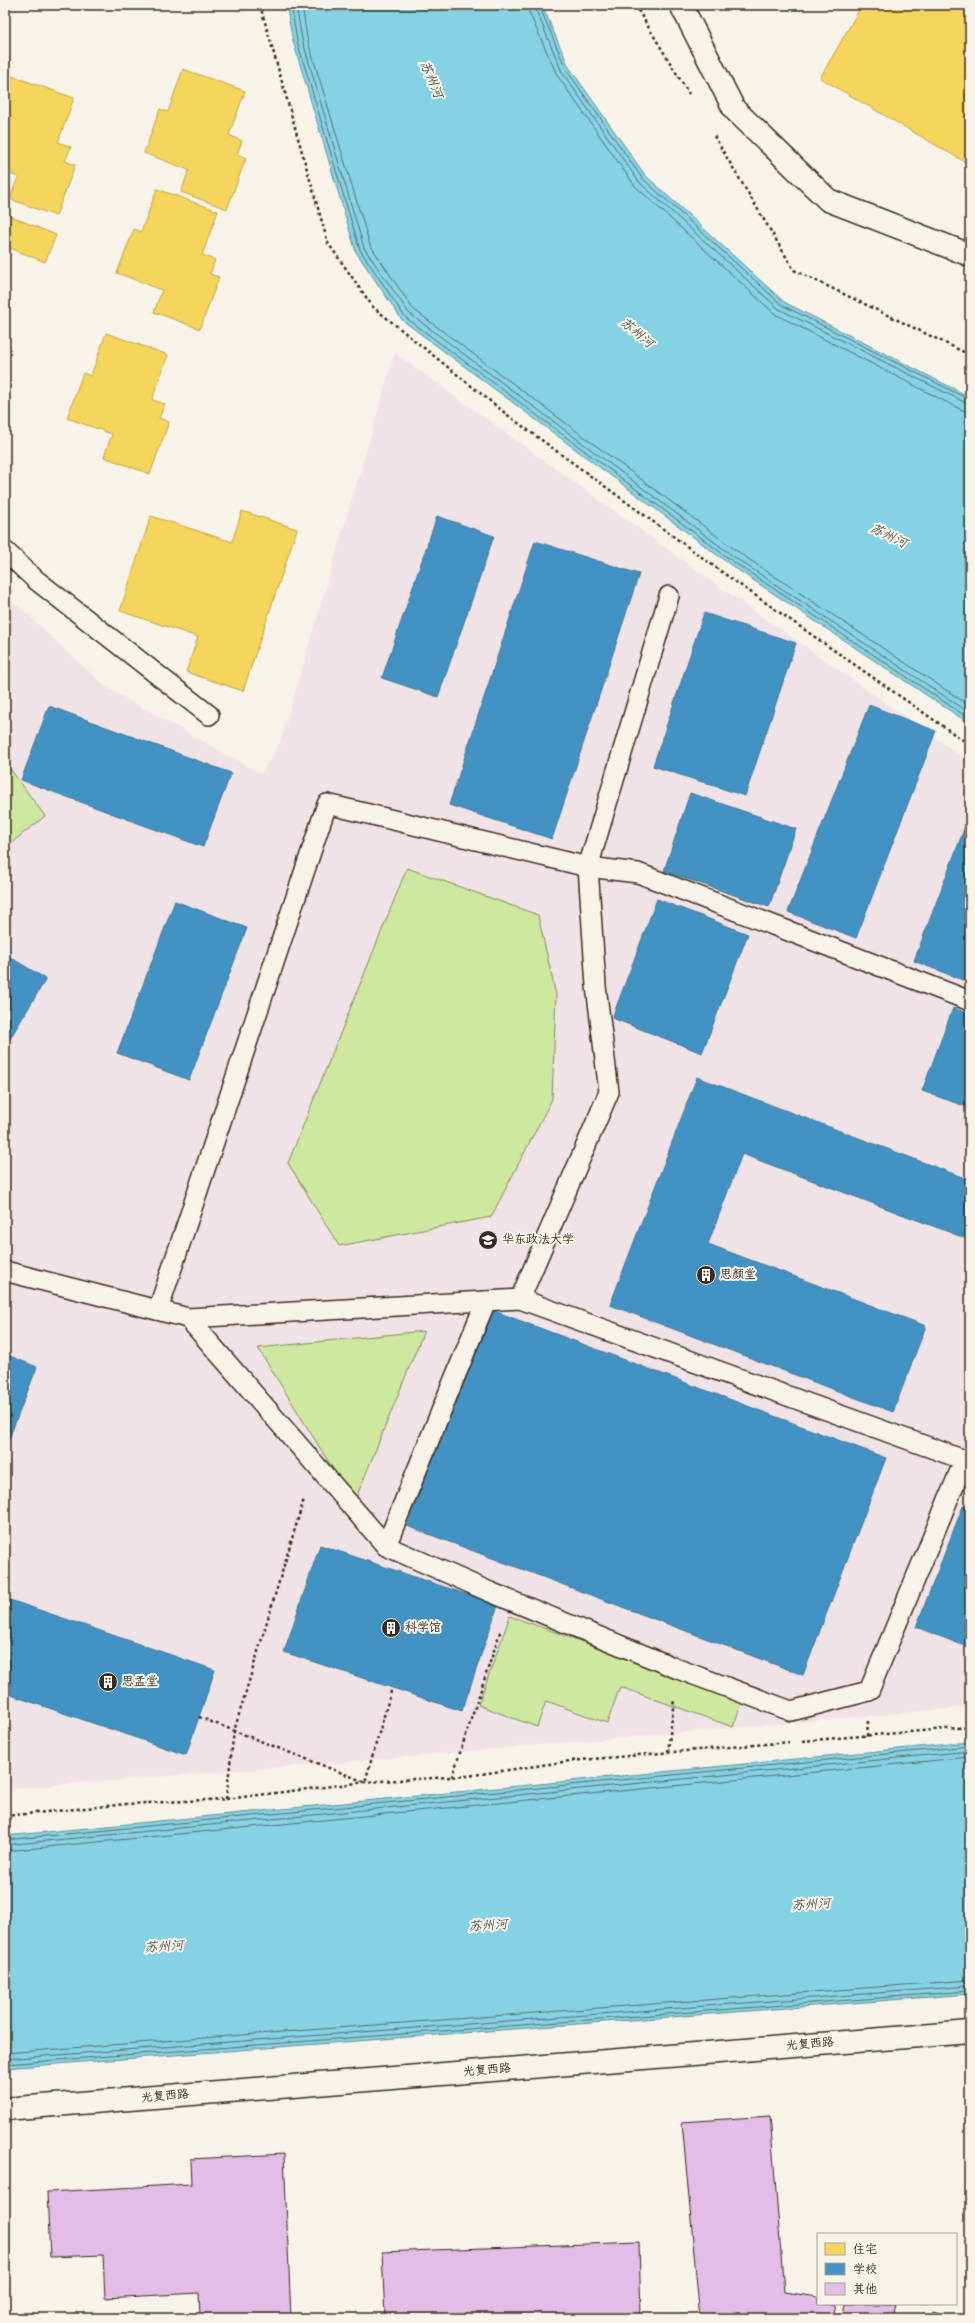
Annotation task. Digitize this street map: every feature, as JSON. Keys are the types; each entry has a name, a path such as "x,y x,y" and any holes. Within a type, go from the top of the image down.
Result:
{"street":[{"path":"681,5 734,109 828,200 970,256"},
{"name":"光复西路","path":"5,2109 970,2032"}],"lane":[{"path":"5,551 36,580 209,715"},
{"path":"520,1299 609,1092 596,986 588,867 669,596"},
{"path":"158,1310 327,804 588,867 638,873 970,1001"},
{"path":"5,1271 188,1318 520,1299 967,1462 869,1691 791,1711 678,1669 510,1600 386,1546 188,1318"},
{"path":"386,1546 486,1300"}],"path":[{"path":"260,5 328,243 373,307 510,417 727,576 970,745"},
{"path":"635,5 692,100"},
{"path":"713,134 794,270 970,355"},
{"path":"226,1799 234,1731 315,1464"},
{"path":"452,1777 510,1600"},
{"path":"668,1752 678,1669"},
{"path":"365,1782 392,1688"},
{"path":"200,1717 365,1782"},
{"path":"5,1816 127,1804 226,1799 365,1782 452,1777 570,1761 970,1727"}],"shaded area":[{"name":"华东政法大学","path":"395,353 717,585 970,762 970,1707 371,1760 5,1789 5,594 106,687 261,774 280,743"}],"green space":[{"path":"5,762 45,816 5,848"},
{"path":"407,868 538,915 556,995 552,1099 491,1217 339,1246 288,1163"},
{"path":"424,1331 354,1503 258,1348"},
{"path":"510,1616 743,1699 733,1727 620,1687 607,1723 546,1701 537,1727 478,1705"}],"water":[{"name":"苏州河","path":"286,5 542,5 569,67 645,175 784,302 970,397 970,724 732,566 402,320 356,252 293,41"},
{"name":"苏州河","path":"970,1742 970,1994 5,2068 5,1836"}],"building: 住宅":[{"path":"862,5 970,5 970,153 965,162 820,78"},
{"path":"183,69 245,91 229,135 242,141 237,154 246,158 227,209 181,192 189,170 144,153 160,109 168,112"},
{"path":"12,76 74,98 58,142 71,147 65,161 75,165 56,216 10,199 18,177 5,172 5,96"},
{"path":"157,189 218,211 202,255 215,260 210,274 219,277 200,329 154,312 162,290 117,273 134,229 141,232"},
{"path":"5,214 56,235 45,262 5,246"},
{"path":"106,333 168,355 152,400 165,404 159,418 169,422 150,474 104,457 112,434 67,418 83,373 91,376"},
{"path":"242,511 297,529 243,691 186,672 198,637 120,611 151,516 232,542"}],"building: 学校":[{"path":"437,516 494,536 438,697 382,678"},
{"path":"535,541 639,574 552,839 449,805"},
{"path":"704,613 796,643 745,796 653,766"},
{"path":"869,705 936,731 856,938 788,912"},
{"path":"49,706 231,773 203,847 21,780"},
{"path":"690,793 796,829 769,907 664,871"},
{"path":"966,824 970,825 970,983 914,961"},
{"path":"657,899 748,934 702,1053 612,1018"},
{"path":"175,901 247,928 189,1080 117,1053"},
{"path":"5,954 46,979 5,1047"},
{"path":"953,1008 970,1014 970,1108 922,1091"},
{"name":"思颜堂","path":"697,1077 970,1180 970,1240 742,1154 708,1244 926,1326 893,1412 610,1305"},
{"path":"489,1309 886,1458 803,1675 407,1526"},
{"path":"5,1354 37,1367 5,1449"},
{"path":"963,1506 970,1509 970,1648 916,1627"},
{"name":"科学馆","path":"320,1545 498,1605 462,1711 284,1652"},
{"name":"思孟堂","path":"10,1600 215,1670 186,1755 5,1693 5,1615"}],"building: 其他":[{"path":"770,2116 784,2292 817,2297 817,2305 836,2305 833,2318 700,2318 682,2122"},
{"path":"284,2154 291,2318 200,2318 199,2293 105,2298 103,2255 50,2257 47,2192 192,2184 191,2159"},
{"path":"639,2242 641,2318 385,2318 382,2252"},
{"path":"845,2305 896,2305 893,2318 842,2318"},
{"path":"933,2311 955,2318 930,2318"}],"place":[{"name":"华东政法大学","path":"488,1240"},
{"name":"思颜堂","path":"706,1275"},
{"name":"科学馆","path":"391,1628"},
{"name":"思孟堂","path":"108,1682"}]}
